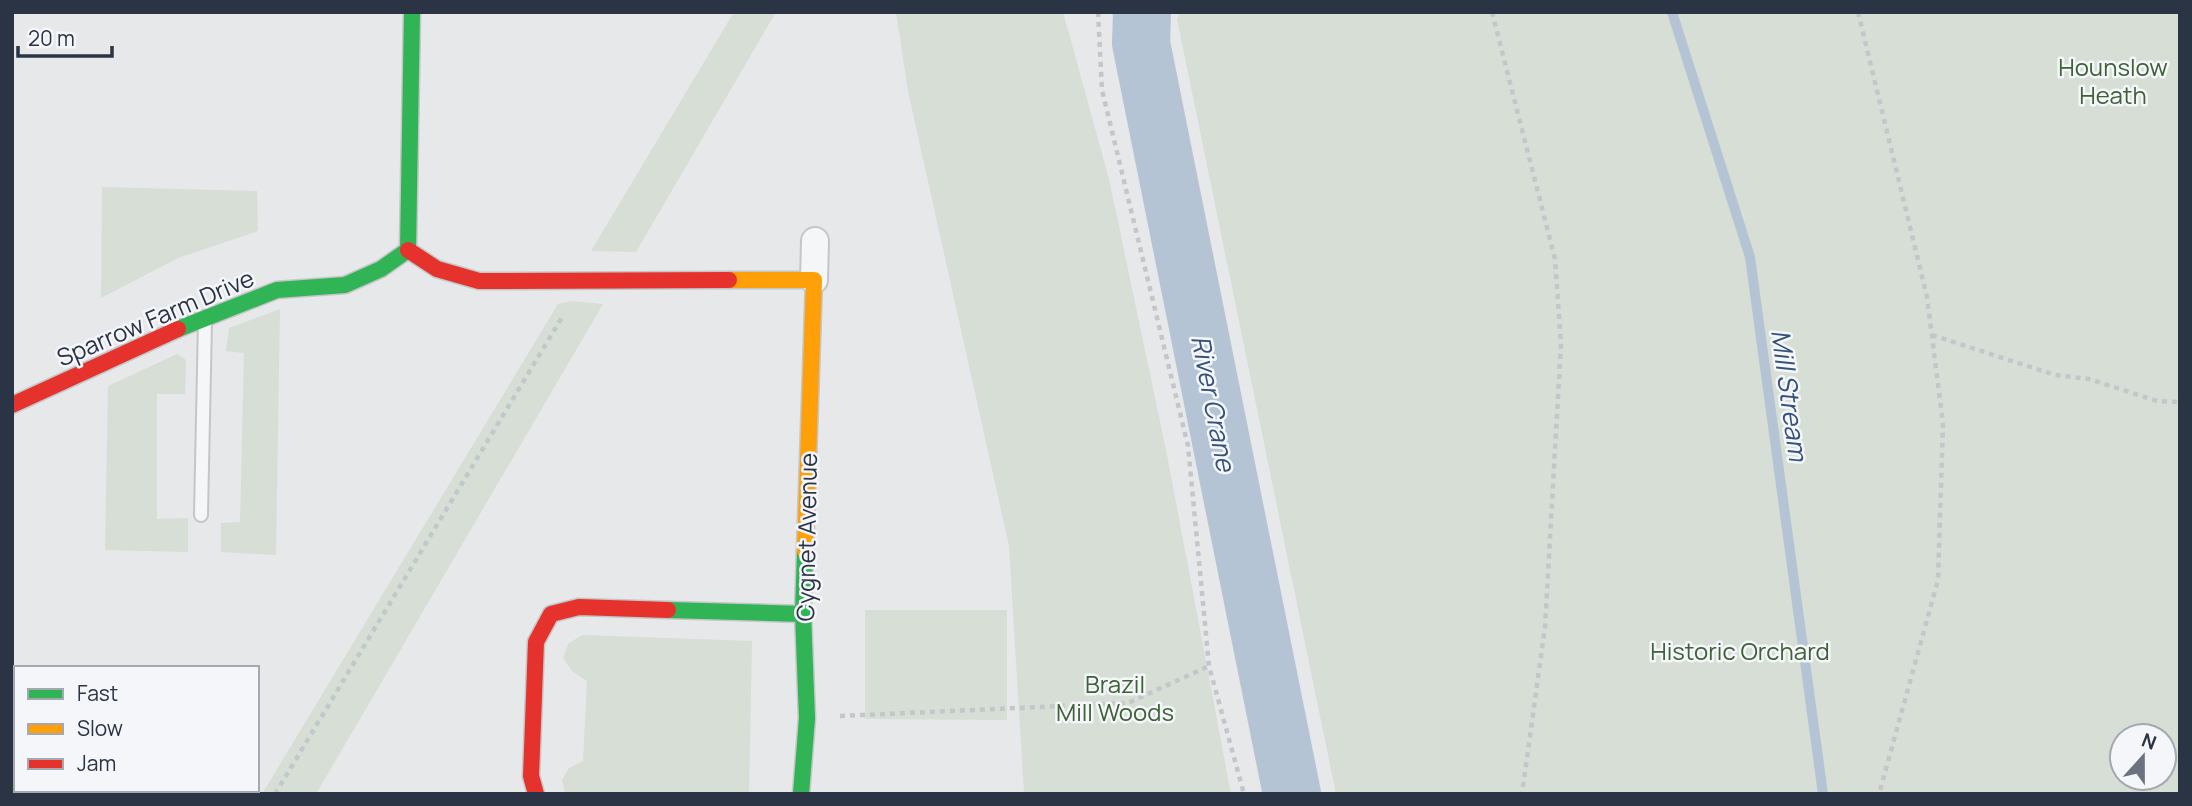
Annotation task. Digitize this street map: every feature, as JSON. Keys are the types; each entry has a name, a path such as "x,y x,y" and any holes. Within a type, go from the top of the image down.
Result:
{"street":[{"path":"412,12 408,250 437,269 479,281 814,280"},
{"name":"Cygnet Avenue","path":"801,794 807,718 803,614 815,241"},
{"name":"Sparrow Farm Drive","path":"12,405 205,317 276,290 345,285 381,269 408,250"},
{"path":"537,794 531,776 536,642 551,614 579,607 803,614"}],"lane":[{"path":"201,515 205,317"}],"path":[{"path":"1098,12 1102,90 1188,446 1209,666 1244,794"},
{"path":"1492,12 1555,259 1561,344 1545,627 1522,794"},
{"path":"1858,12 1927,297 1943,424 1938,580 1879,794"},
{"path":"275,794 580,282"},
{"path":"1932,335 2055,375 2088,379 2157,401 2180,402"},
{"path":"807,718 1128,703 1209,666"}],"green space":[{"path":"734,12 776,12 636,252 591,251"},
{"name":"Brazil Mill Woods","path":"896,12 1063,12 1109,179 1167,455 1231,794 1024,794 1009,546 908,91"},
{"path":"1180,12 2180,12 2180,794 1336,794 1177,19"},
{"path":"102,187 257,191 258,231 178,258 101,298"},
{"path":"571,301 603,304 316,794 262,794 558,304"},
{"path":"280,309 276,555 221,552 221,523 240,522 244,353 226,351 229,328"},
{"path":"177,354 186,360 185,394 157,394 157,519 188,518 188,552 105,550 108,386"},
{"path":"865,610 1007,610 1007,720 865,719"},
{"path":"582,635 752,641 749,794 565,794 562,780 569,768 583,761 587,681 572,671 563,658 568,644"}],"waterway":[{"name":"River Crane","path":"1142,12 1141,43 1292,794"},
{"name":"Mill Stream","path":"1672,12 1750,257 1823,794"}],"traffic: fast":[{"path":"178,329 277,290 345,285 381,269 408,250 412,12"},
{"path":"801,794 807,718 803,614 805,551"},
{"path":"668,610 803,614"}],"traffic: slow":[{"path":"729,280 814,280 805,551"}],"traffic: jam":[{"path":"408,250 437,269 479,281 729,280"},
{"path":"12,405 178,329"},
{"path":"536,794 531,776 536,642 551,614 579,607 668,610"}],"park label":[{"name":"Hounslow Heath","path":"2113,80"},
{"name":"Historic Orchard","path":"1740,650"}]}
